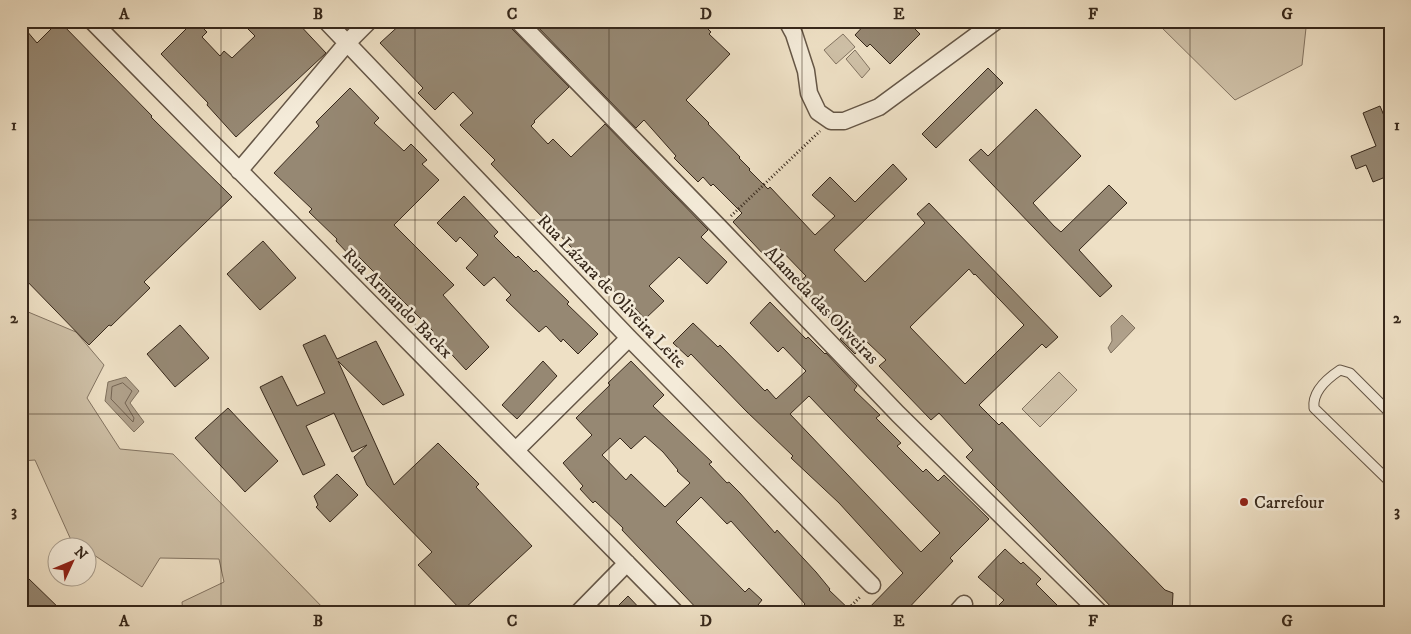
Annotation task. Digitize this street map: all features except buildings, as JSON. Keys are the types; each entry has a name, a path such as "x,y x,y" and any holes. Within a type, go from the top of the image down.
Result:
{"street":[{"name":"Rua Armando Backx","path":"92,21 676,613"},
{"name":"Rua Lázara de Oliveira Leite","path":"326,21 629,338 872,585"},
{"path":"239,171 347,42 369,21"},
{"name":"Alameda das Oliveiras","path":"518,21 898,414 1100,613"},
{"path":"787,21 794,34 806,71 809,93 818,112 838,121 880,107 996,21"},
{"path":"516,450 629,338"},
{"path":"578,613 627,563"}],"lane":[{"path":"1390,413 1350,373 1340,370 1321,388 1313,400 1314,408 1390,482"}],"path":[{"path":"719,227 838,121"},
{"path":"844,613 872,585"}],"shaded area":[{"path":"1155,21 1320,21 1306,28 1302,65 1235,100"},
{"path":"843,34 855,47 836,64 824,50"},
{"path":"855,50 870,69 862,78 846,59"},
{"path":"21,309 76,332 104,365 87,398 120,449 173,454 328,613 183,613 182,602 224,582 219,559 160,558 142,587 98,558 98,536 69,536 35,460 21,461"},
{"path":"1059,372 1077,390 1040,427 1022,409"}],"water":[{"path":"1122,315 1135,328 1111,353 1108,348 1112,341 1111,326"},
{"path":"126,377 139,391 130,403 144,422 134,432 105,401 108,382"}],"place":[{"name":"Carrefour","path":"1244,502"}]}
